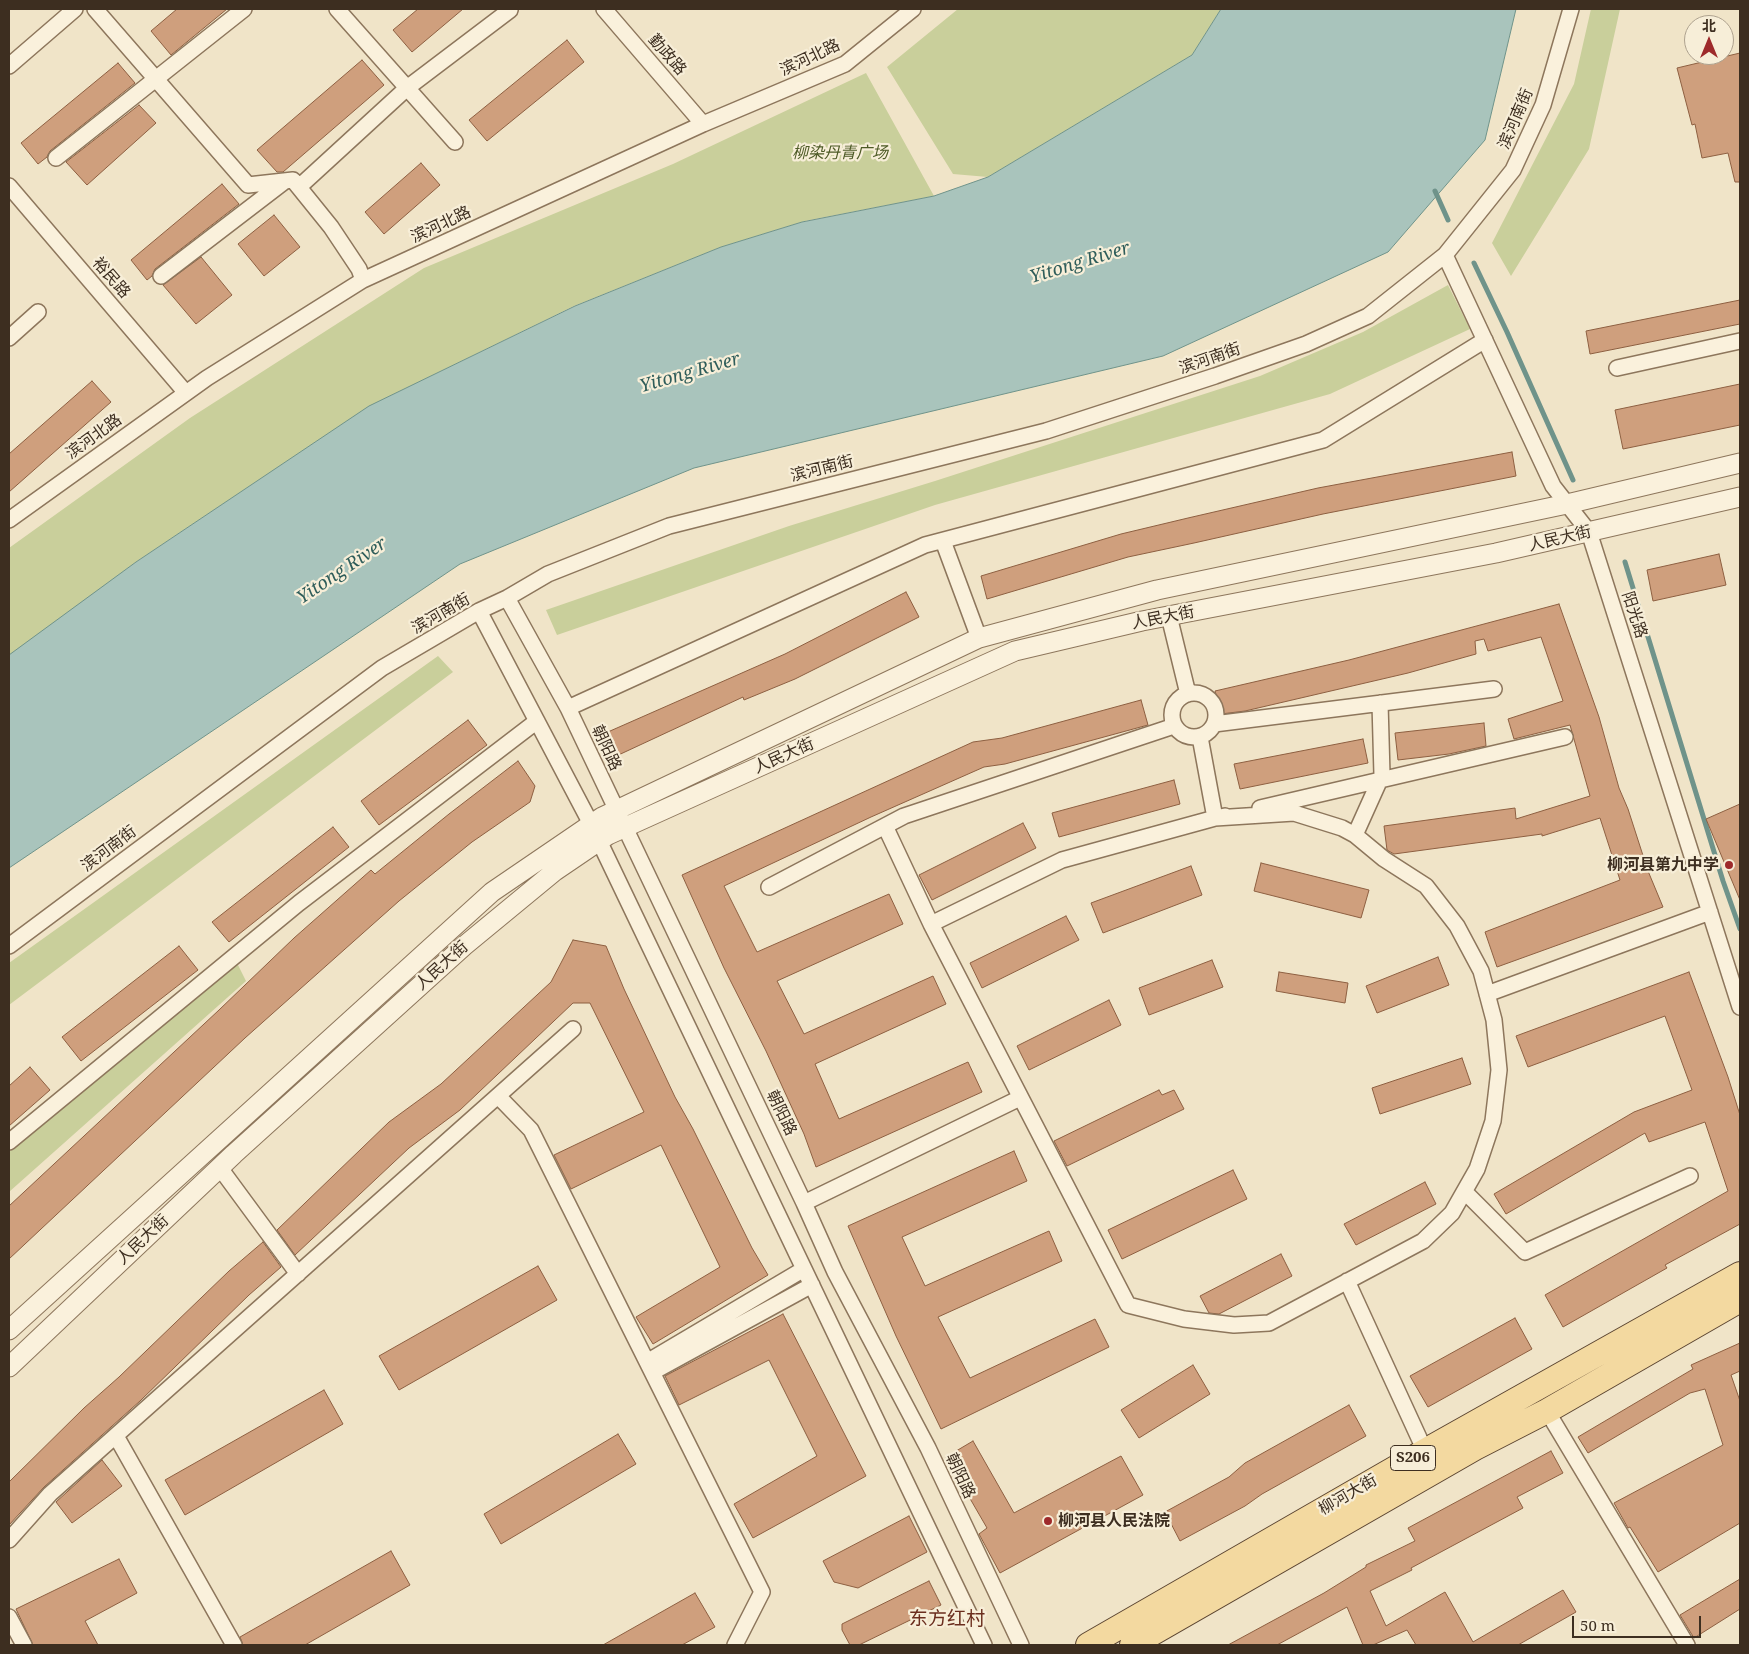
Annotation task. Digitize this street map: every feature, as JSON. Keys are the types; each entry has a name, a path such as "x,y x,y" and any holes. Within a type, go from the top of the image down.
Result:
{"main road":[{"name":"柳河大街","path":"1088,1645 1425,1451 1740,1274"},
{"name":"柳河大街","path":"1132,1645 1475,1448 1547,1411 1740,1300"}],"street":[{"path":"9,66 76,9"},
{"path":"95,9 248,184 292,184 331,227 359,269 363,280"},
{"path":"56,158 244,9"},
{"path":"337,9 455,142"},
{"name":"勤政路","path":"604,9 703,124"},
{"name":"滨河北路","path":"9,520 207,378 363,280 703,124 845,64 913,9"},
{"name":"滨河南街","path":"9,946 382,668 479,611 507,598 548,574 670,526 1046,431 1306,344 1368,316 1445,255 1514,170 1543,105 1571,9"},
{"path":"161,276 292,184 408,88 510,10"},
{"name":"裕民路","path":"9,186 186,393"},
{"name":"阳光路","path":"1445,255 1553,486 1589,532 1740,1006"},
{"path":"9,338 38,312"},
{"path":"568,708 925,545 1323,440 1485,340"},
{"path":"1617,368 1740,341"},
{"name":"人民大街","path":"9,1367 220,1168 464,946 555,871 616,810 979,638 1156,590 1567,504 1740,463"},
{"name":"人民大街","path":"9,1330 492,892 595,832 625,828 1015,652 1169,616 1496,554 1740,497"},
{"path":"943,540 973,617 979,638"},
{"name":"朝阳路","path":"507,598 568,708 804,1203 835,1272 928,1448 1021,1645"},
{"path":"479,611 595,832 984,1645"},
{"path":"1169,616 1188,694"},
{"path":"1214,724 1494,689"},
{"path":"1198,693 1207,697 1213,705 1216,714 1214,724 1208,732 1200,736 1190,737 1181,733 1174,726 1173,707 1179,699 1188,694 1198,693"},
{"path":"1355,835 1382,775 1380,703"},
{"path":"9,1142 299,904 536,721"},
{"path":"769,887 904,816 1174,726"},
{"path":"1200,736 1215,818"},
{"path":"932,924 1062,860 1215,818 1286,808 1380,780 1565,737"},
{"path":"885,826 1020,1098 1128,1305 1184,1319 1234,1325 1268,1323 1423,1241 1452,1214 1477,1169 1493,1121 1499,1070 1494,1020 1481,971 1457,926 1426,886 1384,859 1355,835 1342,828 1302,816 1286,808"},
{"path":"1487,994 1710,912"},
{"path":"9,1540 50,1494 573,1029"},
{"path":"498,1096 531,1130 762,1592 735,1645"},
{"path":"804,1203 1020,1098"},
{"path":"220,1168 298,1274"},
{"path":"1465,1192 1525,1252 1690,1176"},
{"path":"650,1367 804,1269"},
{"path":"1347,1281 1425,1451"},
{"path":"650,1367 812,1285"},
{"path":"1547,1411 1687,1645"},
{"path":"116,1436 234,1645"},
{"path":"9,1617 24,1645"}],"green space":[{"path":"958,9 1221,9 1192,55 988,177 953,174 887,67"},
{"path":"1591,9 1620,9 1589,149 1511,276 1492,243 1574,84"},
{"name":"柳染丹青广场","path":"866,73 934,196 805,221 721,247 574,306 370,406 136,562 9,659 9,548 190,418 424,268 673,164"},
{"path":"1448,285 1470,329 1330,394 935,505 557,635 546,610 789,526 1260,376 1363,332"},
{"path":"438,656 453,672 9,1005 9,963"},
{"path":"237,963 246,981 9,1192 9,1149"}],"water":[{"name":"Yitong River","path":"1221,9 1516,9 1485,140 1388,252 1163,356 694,468 460,564 9,868 9,655 136,562 369,406 575,306 721,247 802,222 934,196 988,177 1192,55"}],"building":[{"path":"177,9 227,9 171,55 151,31"},
{"path":"418,9 463,9 412,52 393,30"},
{"path":"567,40 584,62 487,141 469,120"},
{"path":"1740,53 1740,182 1735,182 1728,153 1702,158 1695,124 1692,125 1677,68 1690,65 1734,65 1734,54"},
{"path":"362,60 384,85 283,172 277,172 257,150"},
{"path":"118,63 135,83 50,151 47,157 38,164 21,143"},
{"path":"139,105 156,123 87,185 66,162"},
{"path":"421,163 440,185 384,234 365,212"},
{"path":"222,184 239,204 155,269 152,276 147,280 131,260"},
{"path":"274,215 300,247 264,276 238,244"},
{"path":"201,257 232,295 196,324 163,285"},
{"path":"1740,300 1740,324 1590,354 1586,331"},
{"path":"92,381 111,402 9,492 9,454"},
{"path":"1740,384 1740,425 1623,449 1615,410"},
{"path":"1512,452 1516,476 1323,514 1128,557 987,599 981,576 1121,534 1188,518 1318,488"},
{"path":"1719,554 1726,585 1653,601 1647,570"},
{"path":"906,592 919,617 795,679 744,700 743,697 612,758 601,735 785,654"},
{"path":"1559,604 1599,717 1619,788 1628,809 1648,871 1663,907 1497,967 1485,932 1620,880 1600,818 1542,836 1542,834 1394,854 1387,850 1384,826 1515,808 1516,819 1590,796 1570,725 1514,739 1508,719 1563,701 1541,637 1488,651 1484,639 1475,641 1476,654 1408,673 1245,711 1221,714 1215,691 1349,660"},
{"path":"1141,700 1148,725 1005,764 984,767 871,817 724,886 757,952 889,894 903,924 777,981 804,1034 933,976 946,1004 815,1064 839,1119 968,1062 982,1092 816,1167 804,1134 766,1051 724,968 682,875 973,742 1002,738"},
{"path":"468,720 487,745 379,825 361,801"},
{"path":"1484,723 1486,746 1449,754 1398,760 1395,733"},
{"path":"1363,739 1368,763 1240,789 1234,764"},
{"path":"518,761 535,786 530,802 472,842 399,901 245,1038 9,1259 9,1206 294,938 371,870 375,874"},
{"path":"1174,780 1180,804 1059,837 1052,813"},
{"path":"1740,804 1740,900 1706,819"},
{"path":"1023,823 1036,848 932,900 919,875"},
{"path":"333,827 349,847 229,942 212,922"},
{"path":"1261,863 1369,890 1361,918 1254,891"},
{"path":"1191,866 1202,895 1103,933 1091,903"},
{"path":"1066,916 1079,940 982,988 970,963"},
{"path":"573,940 606,946 675,1097 752,1248 768,1275 653,1344 636,1317 720,1267 661,1145 571,1189 554,1155 644,1112 590,1003 573,1003 460,1110 409,1148 295,1255 277,1230 389,1122 441,1084 551,982"},
{"path":"179,946 198,970 81,1061 62,1037"},
{"path":"1438,957 1449,985 1377,1013 1366,986"},
{"path":"1212,960 1223,987 1149,1015 1139,988"},
{"path":"1279,972 1348,983 1345,1003 1276,991"},
{"path":"1689,972 1740,1115 1740,1224 1665,1265 1667,1268 1563,1327 1545,1295 1728,1191 1705,1122 1649,1142 1645,1133 1506,1214 1494,1194 1634,1112 1692,1090 1665,1016 1528,1067 1516,1036"},
{"path":"1109,1000 1121,1025 1029,1070 1017,1046"},
{"path":"1462,1058 1471,1084 1380,1114 1372,1088"},
{"path":"30,1067 50,1090 9,1126 9,1086"},
{"path":"1159,1090 1162,1095 1174,1090 1184,1109 1067,1166 1054,1141"},
{"path":"1014,1151 1027,1181 902,1237 925,1286 1049,1231 1062,1261 938,1317 970,1378 1095,1319 1109,1347 941,1429 896,1336 848,1226"},
{"path":"1233,1170 1247,1199 1122,1259 1108,1230"},
{"path":"1425,1182 1436,1204 1356,1245 1344,1224"},
{"path":"263,1242 281,1267 249,1295 140,1401 44,1487 9,1525 9,1482 84,1408 119,1377 229,1271"},
{"path":"1281,1254 1292,1276 1219,1314 1209,1313 1200,1296"},
{"path":"538,1266 557,1300 399,1390 379,1356"},
{"path":"783,1314 866,1476 753,1538 734,1504 817,1456 769,1360 679,1405 665,1376"},
{"path":"1515,1318 1532,1349 1428,1407 1410,1376"},
{"path":"1740,1343 1740,1371 1731,1375 1740,1401 1740,1523 1658,1572 1630,1527 1628,1528 1614,1503 1723,1445 1705,1389 1690,1393 1588,1453 1578,1437 1693,1369 1691,1365"},
{"path":"1193,1365 1210,1394 1139,1438 1121,1410"},
{"path":"324,1390 343,1424 185,1515 165,1480"},
{"path":"1349,1405 1366,1436 1180,1541 1165,1512 1229,1477 1245,1463"},
{"path":"618,1434 636,1464 501,1544 484,1514"},
{"name":"柳河县人民法院","path":"973,1441 1014,1513 1121,1456 1143,1495 1000,1573 979,1534 987,1528 946,1457"},
{"path":"1551,1451 1563,1473 1517,1497 1523,1508 1411,1568 1412,1570 1370,1591 1386,1626 1445,1592 1473,1642 1563,1590 1576,1612 1518,1645 1416,1645 1407,1630 1373,1645 1363,1645 1347,1607 1277,1645 1228,1645 1324,1593 1366,1567 1366,1565 1415,1541 1408,1528"},
{"path":"102,1460 122,1486 72,1523 56,1502"},
{"path":"909,1516 927,1552 858,1588 834,1582 823,1561"},
{"path":"391,1551 410,1585 305,1645 243,1645 240,1637"},
{"path":"119,1559 137,1593 85,1621 98,1645 33,1645 16,1609"},
{"path":"1740,1579 1740,1609 1694,1638 1680,1615"},
{"path":"929,1581 941,1605 859,1645 850,1645 842,1630 842,1624"},
{"path":"695,1593 715,1627 682,1645 603,1645"}],"waterway":[{"path":"1435,191 1448,220"},
{"path":"1474,263 1573,480"},
{"path":"1625,562 1723,881 1740,929"}],"place":[{"name":"柳河县第九中学","path":"1729,865"},
{"name":"柳河县人民法院","path":"1048,1521"}],"district":[{"name":"东方红村","path":"947,1620"}]}
